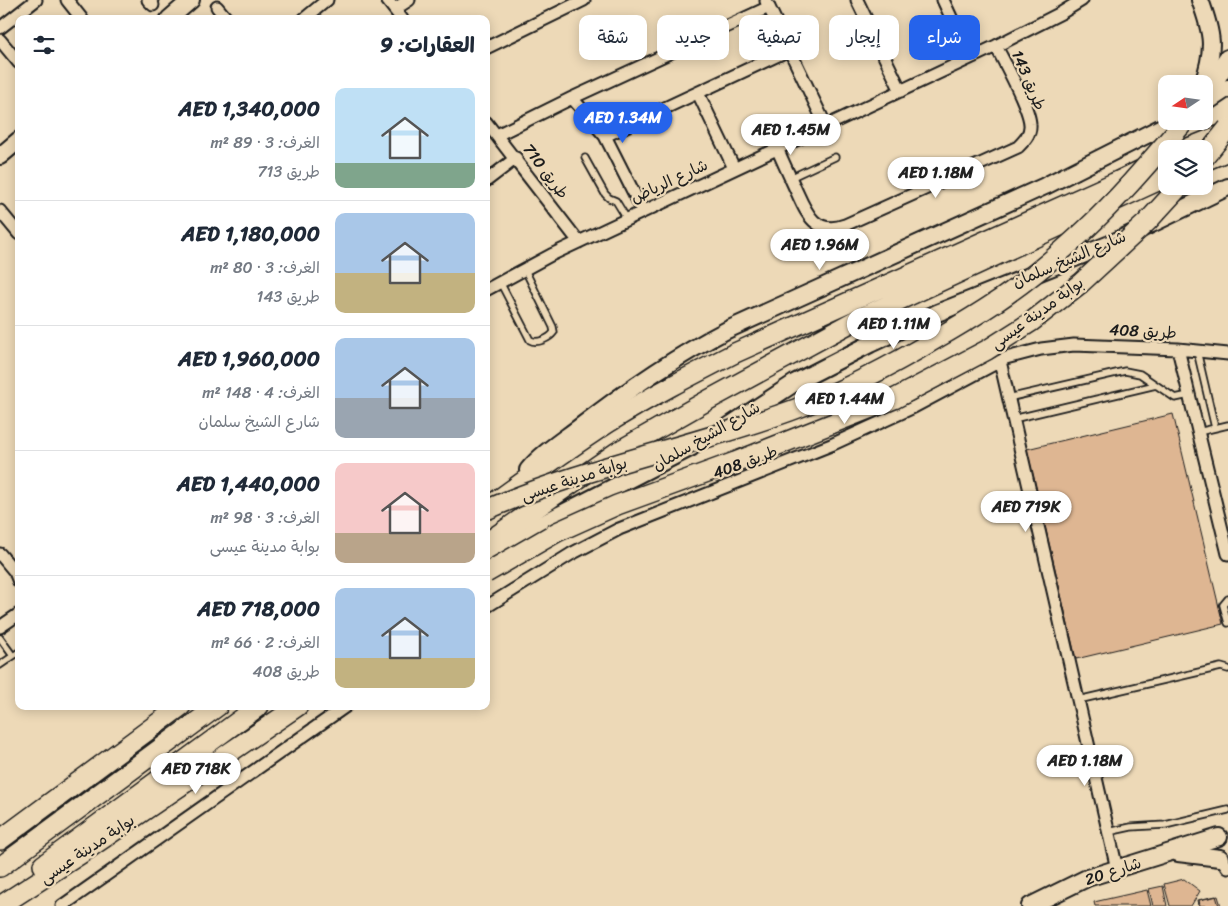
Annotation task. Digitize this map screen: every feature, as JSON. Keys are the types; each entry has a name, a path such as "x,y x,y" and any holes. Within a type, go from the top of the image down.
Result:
{"main road":[{"path":"174,15 191,0"},
{"path":"1200,0 1208,21 1212,47 1206,75"},
{"path":"1213,82 1228,59"},
{"path":"1213,98 1228,88"},
{"path":"518,486 536,461 566,437 642,381 702,343 1045,186 1158,130"},
{"name":"بوابة مدينة عيسى","path":"490,508 518,496 570,479 727,433 791,411 836,393 882,370 993,305 1020,284 1092,223 1125,190 1169,130"},
{"path":"1206,140 1228,130"},
{"path":"1213,149 1228,130"},
{"path":"0,156 15,143"},
{"path":"1213,157 1228,151"},
{"path":"490,507 608,423 698,371 1158,162"},
{"name":"شارع الشيخ سلمان","path":"490,540 617,452 854,320 1158,181"},
{"name":"شارع الشيخ سلمان","path":"490,553 711,437 796,382 853,352 937,313 1110,244 1225,190"},
{"name":"بوابة مدينة عيسى","path":"490,572 558,532 617,505 735,462 894,398 987,350 1031,322 1081,283 1147,222 1172,195"},
{"path":"0,840 176,710"},
{"path":"0,867 213,710"},
{"path":"0,901 22,881 96,825 254,710"},
{"name":"بوابة مدينة عيسى","path":"0,906 82,853 293,710"},
{"path":"1224,834 1216,848 1225,863"},
{"name":"شارع 20","path":"1030,906 1086,878 1171,853 1224,834"},
{"name":"شارع 20","path":"1171,853 1225,863"}],"street":[{"path":"17,15 36,0"},
{"path":"67,0 79,15"},
{"path":"309,15 327,0"},
{"path":"387,0 399,14 409,0"},
{"path":"490,46 584,0"},
{"path":"857,0 901,91"},
{"path":"943,0 950,15"},
{"name":"شارع الرياض","path":"980,53 1046,21 1082,0"},
{"path":"497,135 767,3 773,15"},
{"path":"217,7 224,15"},
{"path":"0,28 15,16"},
{"path":"0,40 15,58"},
{"name":"طريق 143","path":"777,148 809,218 822,227 834,228 845,225 1018,147 1027,138 1030,125 1026,110 996,46"},
{"path":"605,136 768,60"},
{"path":"794,60 826,126"},
{"name":"شارع الرياض","path":"490,288 524,268 643,211 966,60"},
{"path":"698,93 734,168"},
{"path":"572,98 605,136 643,211"},
{"name":"طريق 710","path":"490,127 579,242"},
{"path":"490,178 516,158"},
{"path":"0,211 15,229"},
{"name":"طريق 408","path":"490,605 571,554 613,532 848,438 914,407 1000,361 1041,349 1074,344 1178,349 1228,354"},
{"path":"1178,349 1227,549"},
{"path":"1000,361 1117,869"},
{"path":"0,554 15,572"},
{"path":"0,627 15,617"},
{"path":"62,906 340,710"}],"lane":[{"path":"790,178 835,157"},
{"path":"585,158 605,194 616,201 627,219"},
{"path":"500,282 530,340 537,342 551,337 554,330 524,268"},
{"path":"1197,351 1215,428"},
{"path":"1008,398 1125,372 1140,374 1175,398 1189,395"},
{"path":"1013,419 1156,386"},
{"path":"1198,432 1228,425"},
{"path":"1228,600 1223,605 1228,623"},
{"path":"0,638 13,656 0,665"},
{"path":"1078,700 1222,667 1227,668"},
{"path":"1108,832 1165,825 1228,810"}],"building":[{"path":"1173,414 1223,624 1076,659 1027,449"},
{"path":"1184,879 1200,891 1191,906 1170,906 1164,884"},
{"path":"1163,886 1167,906 1153,906 1149,889"},
{"path":"1147,890 1151,906 1095,906 1094,902"},
{"path":"1216,896 1219,906 1199,906 1198,900"},
{"path":"1218,896 1221,906 1200,906 1199,900"}]}
